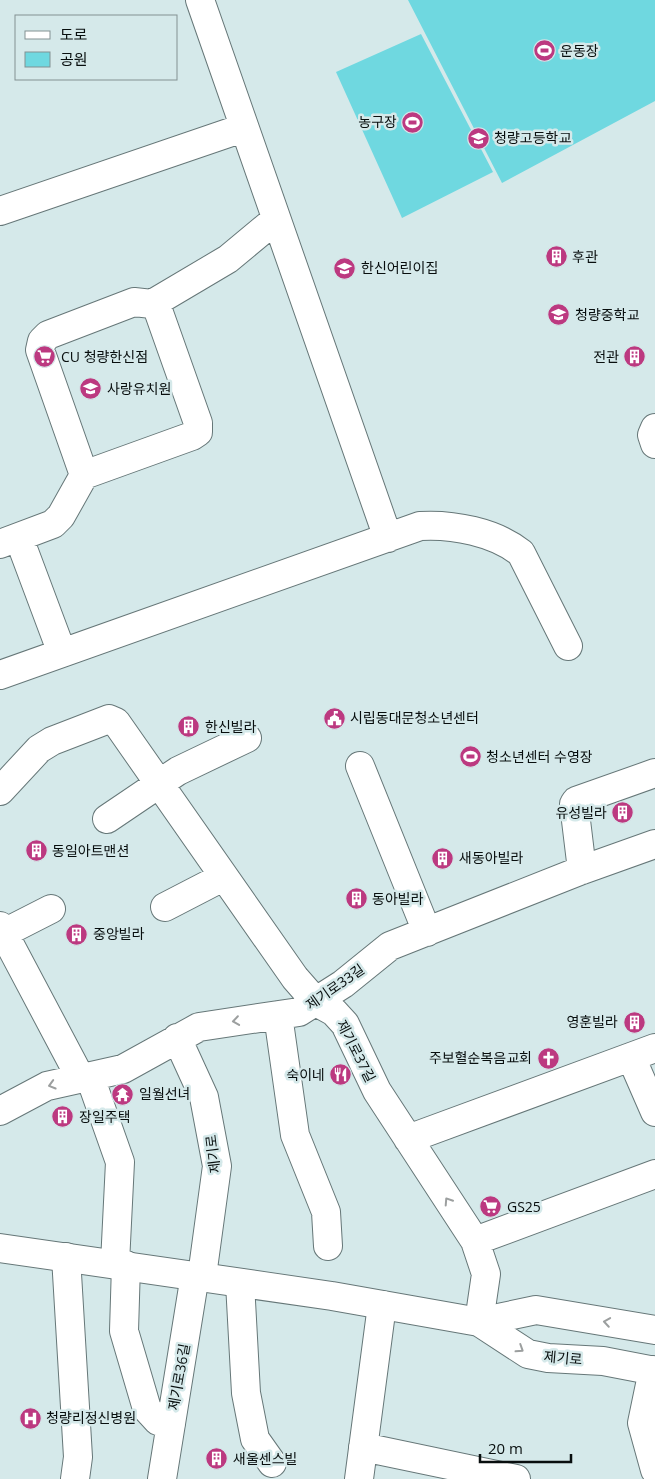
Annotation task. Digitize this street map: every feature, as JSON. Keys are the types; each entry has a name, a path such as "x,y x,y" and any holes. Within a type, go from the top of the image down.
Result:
{"street":[{"path":"200,0 275,220 388,538"},
{"path":"0,212 243,128"},
{"path":"84,475 40,350 42,341 48,335 134,302 152,304 228,259 275,220"},
{"path":"62,653 10,541 53,524 61,516 84,475 192,436 198,432 198,424 158,310 152,304"},
{"path":"655,428 652,435 655,444"},
{"path":"0,674 420,526 441,525 508,543 521,553 530,567 568,646"},
{"name":"제기로37길","path":"0,791 39,749 52,741 109,719 116,722 295,978 316,1002 334,1012 345,1024 377,1092 475,1241 486,1274 479,1322"},
{"path":"106,820 158,784 195,762 247,738"},
{"path":"360,766 427,932"},
{"path":"582,870 574,804 576,801 655,772"},
{"name":"제기로33길","path":"0,1111 47,1086 123,1069 190,1030 207,1025 299,1012 343,984 390,946 582,870 655,844"},
{"path":"165,907 223,877"},
{"path":"51,909 2,929 86,1078 120,1162 120,1264 124,1331 147,1410 158,1422 171,1424"},
{"path":"278,1015 295,1135 326,1212 328,1246"},
{"name":"제기로","path":"177,1038 204,1097 217,1166 198,1275"},
{"path":"408,1139 643,1053 655,1112"},
{"path":"475,1241 655,1174"},
{"name":"제기로","path":"0,1248 198,1275 479,1322 536,1310 655,1330"},
{"path":"66,1257 78,1457 75,1477"},
{"name":"제기로36길","path":"162,1479 198,1275"},
{"path":"240,1283 246,1392 255,1439 272,1463"},
{"path":"359,1479 382,1305"},
{"name":"제기로","path":"479,1322 528,1354 548,1358 603,1361 654,1371"},
{"path":"654,1371 642,1423 655,1470"},
{"path":"363,1447 516,1479"}],"green space":[{"name":"운동장","path":"408,0 655,0 655,101 502,183"},
{"name":"농구장","path":"421,34 493,172 402,218 336,72"}],"place":[{"name":"운동장","path":"544,51"},
{"name":"농구장","path":"413,122"},
{"name":"청량고등학교","path":"478,138"},
{"name":"후관","path":"556,257"},
{"name":"한신어린이집","path":"345,268"},
{"name":"청량중학교","path":"559,315"},
{"name":"CU 청량한신점","path":"45,357"},
{"name":"전관","path":"635,357"},
{"name":"사랑유치원","path":"91,389"},
{"name":"시립동대문청소년센터","path":"334,718"},
{"name":"한신빌라","path":"189,727"},
{"name":"청소년센터 수영장","path":"470,757"},
{"name":"유성빌라","path":"623,813"},
{"name":"동일아트맨션","path":"36,851"},
{"name":"새동아빌라","path":"443,858"},
{"name":"동아빌라","path":"356,899"},
{"name":"중앙빌라","path":"77,934"},
{"name":"영훈빌라","path":"634,1022"},
{"name":"주보혈순복음교회","path":"548,1058"},
{"name":"숙이네","path":"341,1075"},
{"name":"일월선녀","path":"123,1094"},
{"name":"장일주택","path":"63,1117"},
{"name":"GS25","path":"491,1207"},
{"name":"청량리정신병원","path":"30,1418"},
{"name":"새울센스빌","path":"217,1459"}]}
